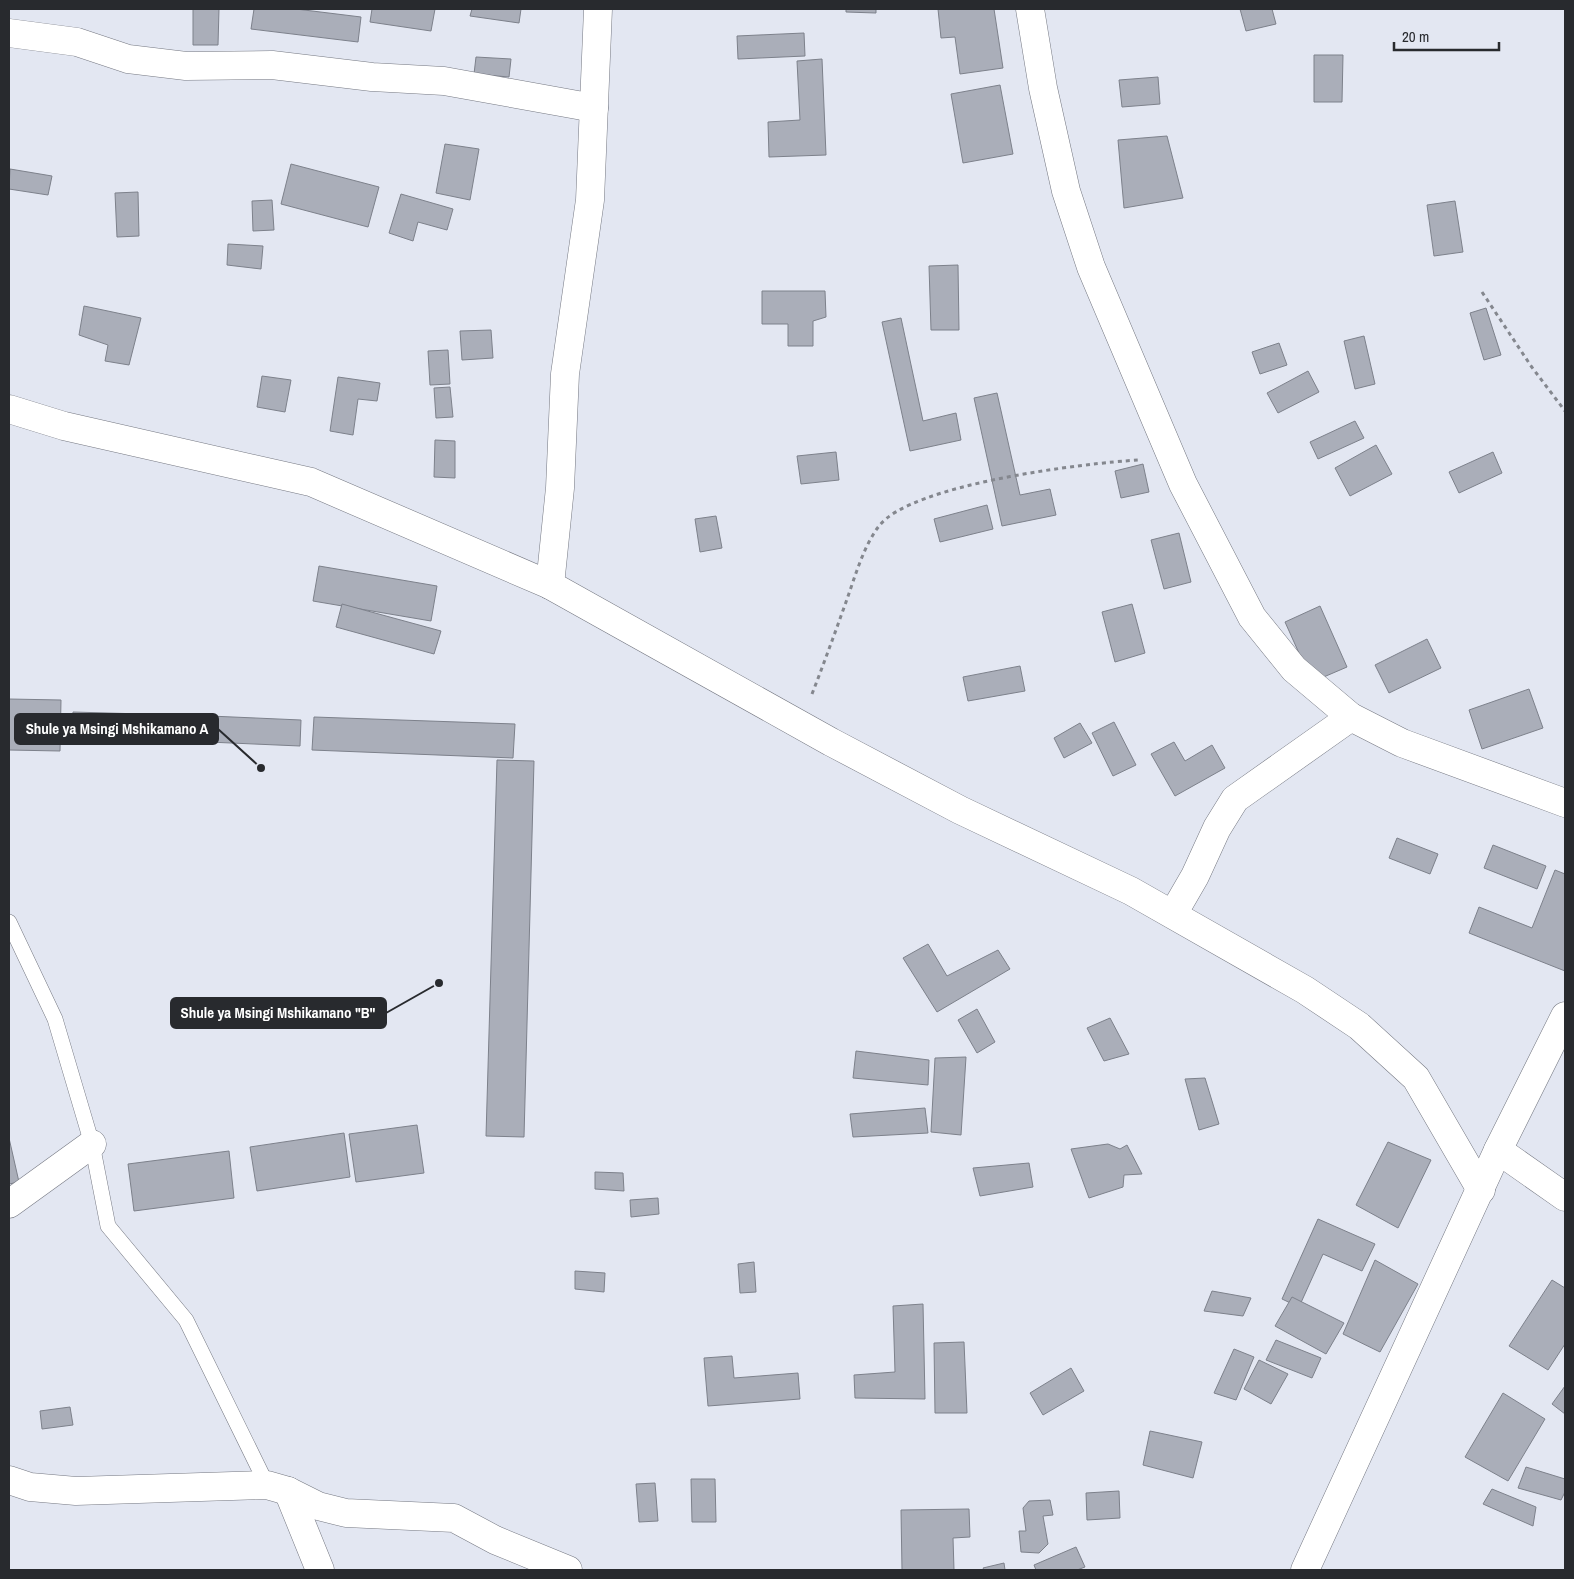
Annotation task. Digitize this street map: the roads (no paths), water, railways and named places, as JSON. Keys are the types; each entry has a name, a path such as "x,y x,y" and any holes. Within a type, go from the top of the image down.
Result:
{"street":[{"path":"550,585 560,488 565,374 590,200 598,9"},
{"path":"1030,9 1043,88 1066,191 1077,227 1183,484 1252,617 1294,669 1351,717 1402,743 1565,803"},
{"path":"9,33 77,42 137,60 186,66 272,65 372,78 444,81 594,108"},
{"path":"9,409 64,426 311,482 550,585 800,724 960,810 1052,852 1173,914 1305,990 1359,1026 1416,1078 1481,1190"},
{"path":"1173,914 1195,876 1217,828 1235,799 1351,717"},
{"path":"1305,1570 1498,1150 1565,1016"},
{"path":"9,1204 92,1144"},
{"path":"1498,1150 1565,1197"},
{"path":"9,1480 30,1486 76,1491 278,1488 318,1506 346,1513 454,1518 495,1540 568,1570"},
{"path":"278,1488 320,1570"}],"lane":[{"path":"9,922 56,1019 92,1144 108,1226 186,1320 278,1488"}],"place":[{"name":"Shule ya Msingi Mshikamano A","path":"261,768"},
{"name":"Shule ya Msingi Mshikamano \"B\"","path":"439,983"}]}
